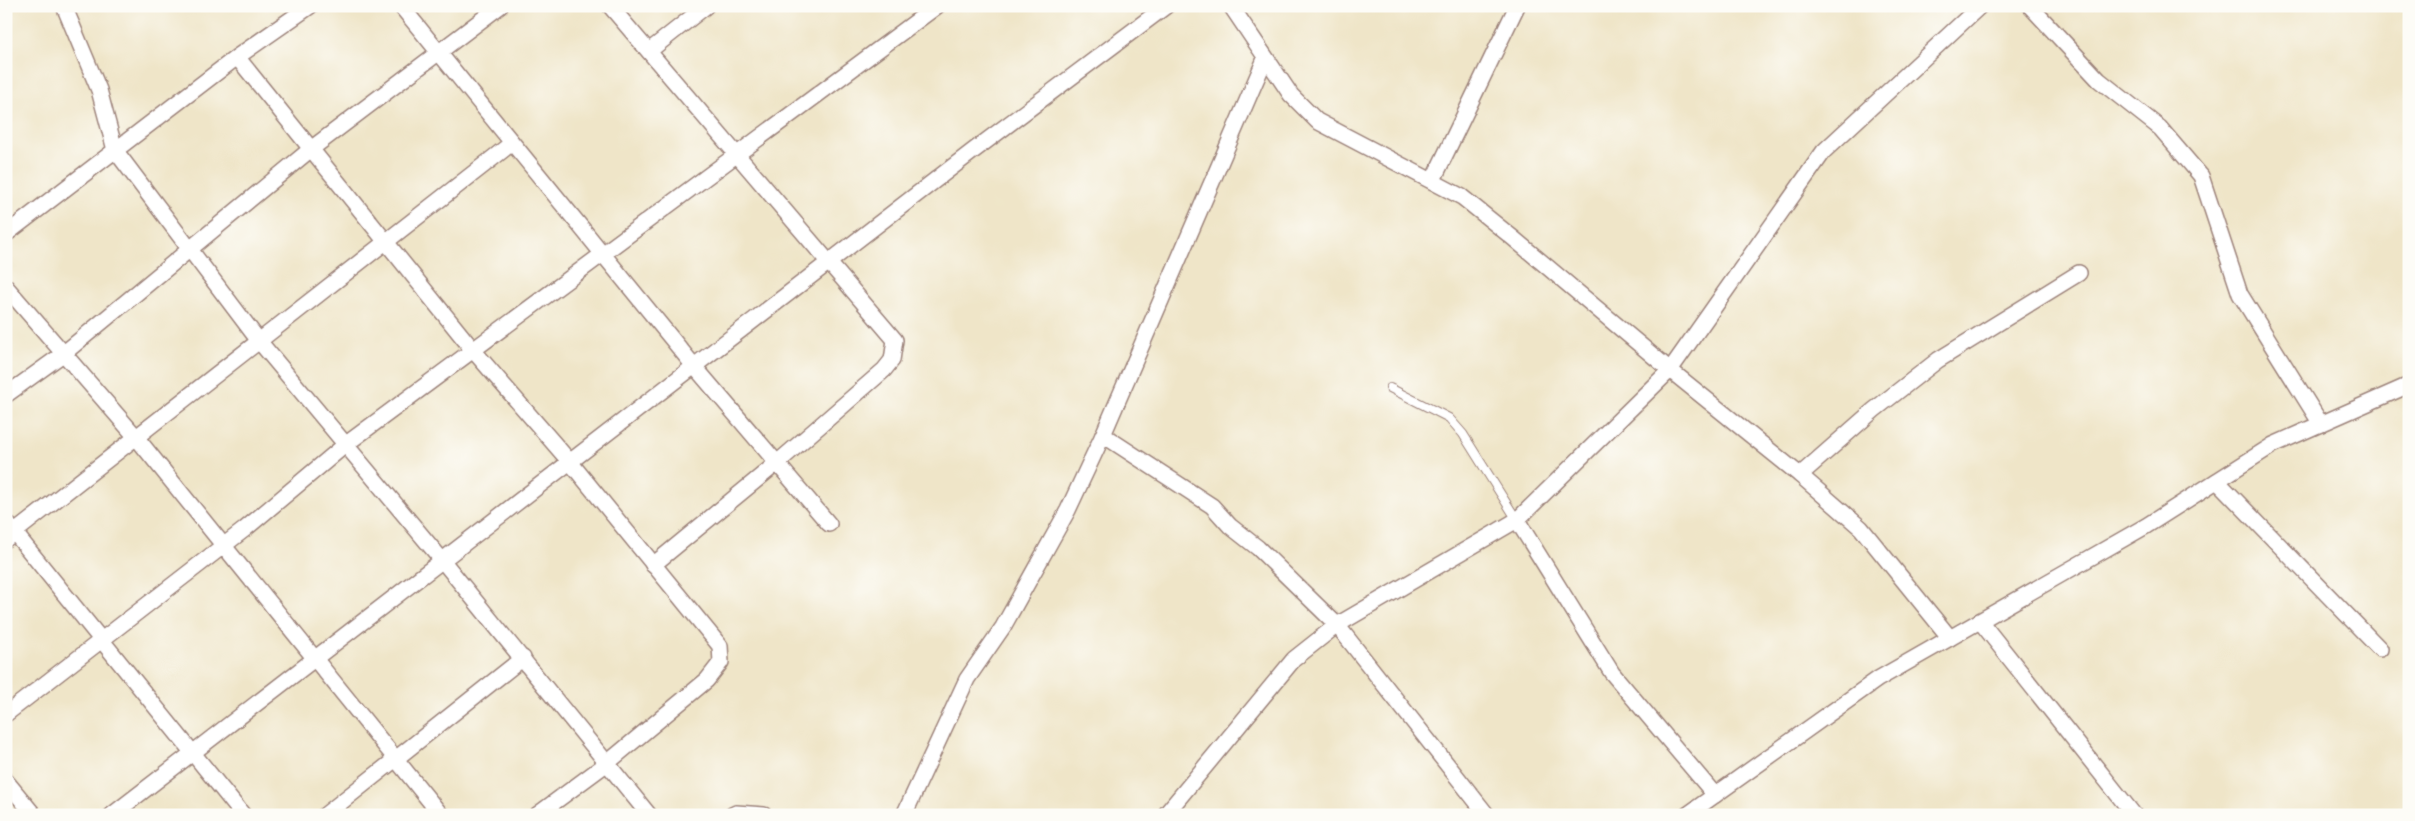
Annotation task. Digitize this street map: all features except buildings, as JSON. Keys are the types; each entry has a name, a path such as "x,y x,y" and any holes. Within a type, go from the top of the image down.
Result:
{"street":[{"path":"64,6 99,90 115,150 259,341 523,658 606,764 649,815"},
{"path":"6,234 237,57 310,6"},
{"path":"402,6 694,366 829,524"},
{"path":"6,395 63,354 311,149 500,6"},
{"path":"610,6 895,340 892,360 884,370 777,463 653,565"},
{"path":"648,51 706,6"},
{"path":"6,714 224,546 345,445 937,6"},
{"path":"112,815 829,262 1166,6"},
{"path":"1231,6 1291,95 1317,121 1433,180 1462,197 1513,238 1670,370 1800,474 1861,528 1950,638"},
{"path":"1433,180 1517,6"},
{"path":"1165,815 1294,660 1337,625 1517,520 1670,370 1824,151 1980,6"},
{"path":"2030,6 2099,80 2160,128 2201,176 2240,294 2321,424"},
{"path":"237,57 473,350 570,462 720,646 721,662 707,680 606,764 537,815"},
{"path":"904,815 967,679 1003,627 1068,510 1103,436 1265,59"},
{"path":"243,815 102,640 9,531 136,438 512,143"},
{"path":"1800,474 1874,410 1938,360 2079,273"},
{"path":"6,287 136,438 441,815"},
{"path":"1687,815 1878,679 2146,526 2273,445 2408,387"},
{"path":"1103,436 1212,506 1230,526 1258,548 1337,625 1487,815"},
{"path":"2217,481 2380,649"},
{"path":"1517,520 1612,673 1715,795"},
{"path":"1980,621 2134,815"},
{"path":"325,815 523,658"},
{"path":"6,781 34,815"},
{"path":"732,815 736,813 764,815"}],"lane":[{"path":"1390,388 1449,418 1463,434 1517,520"}]}
